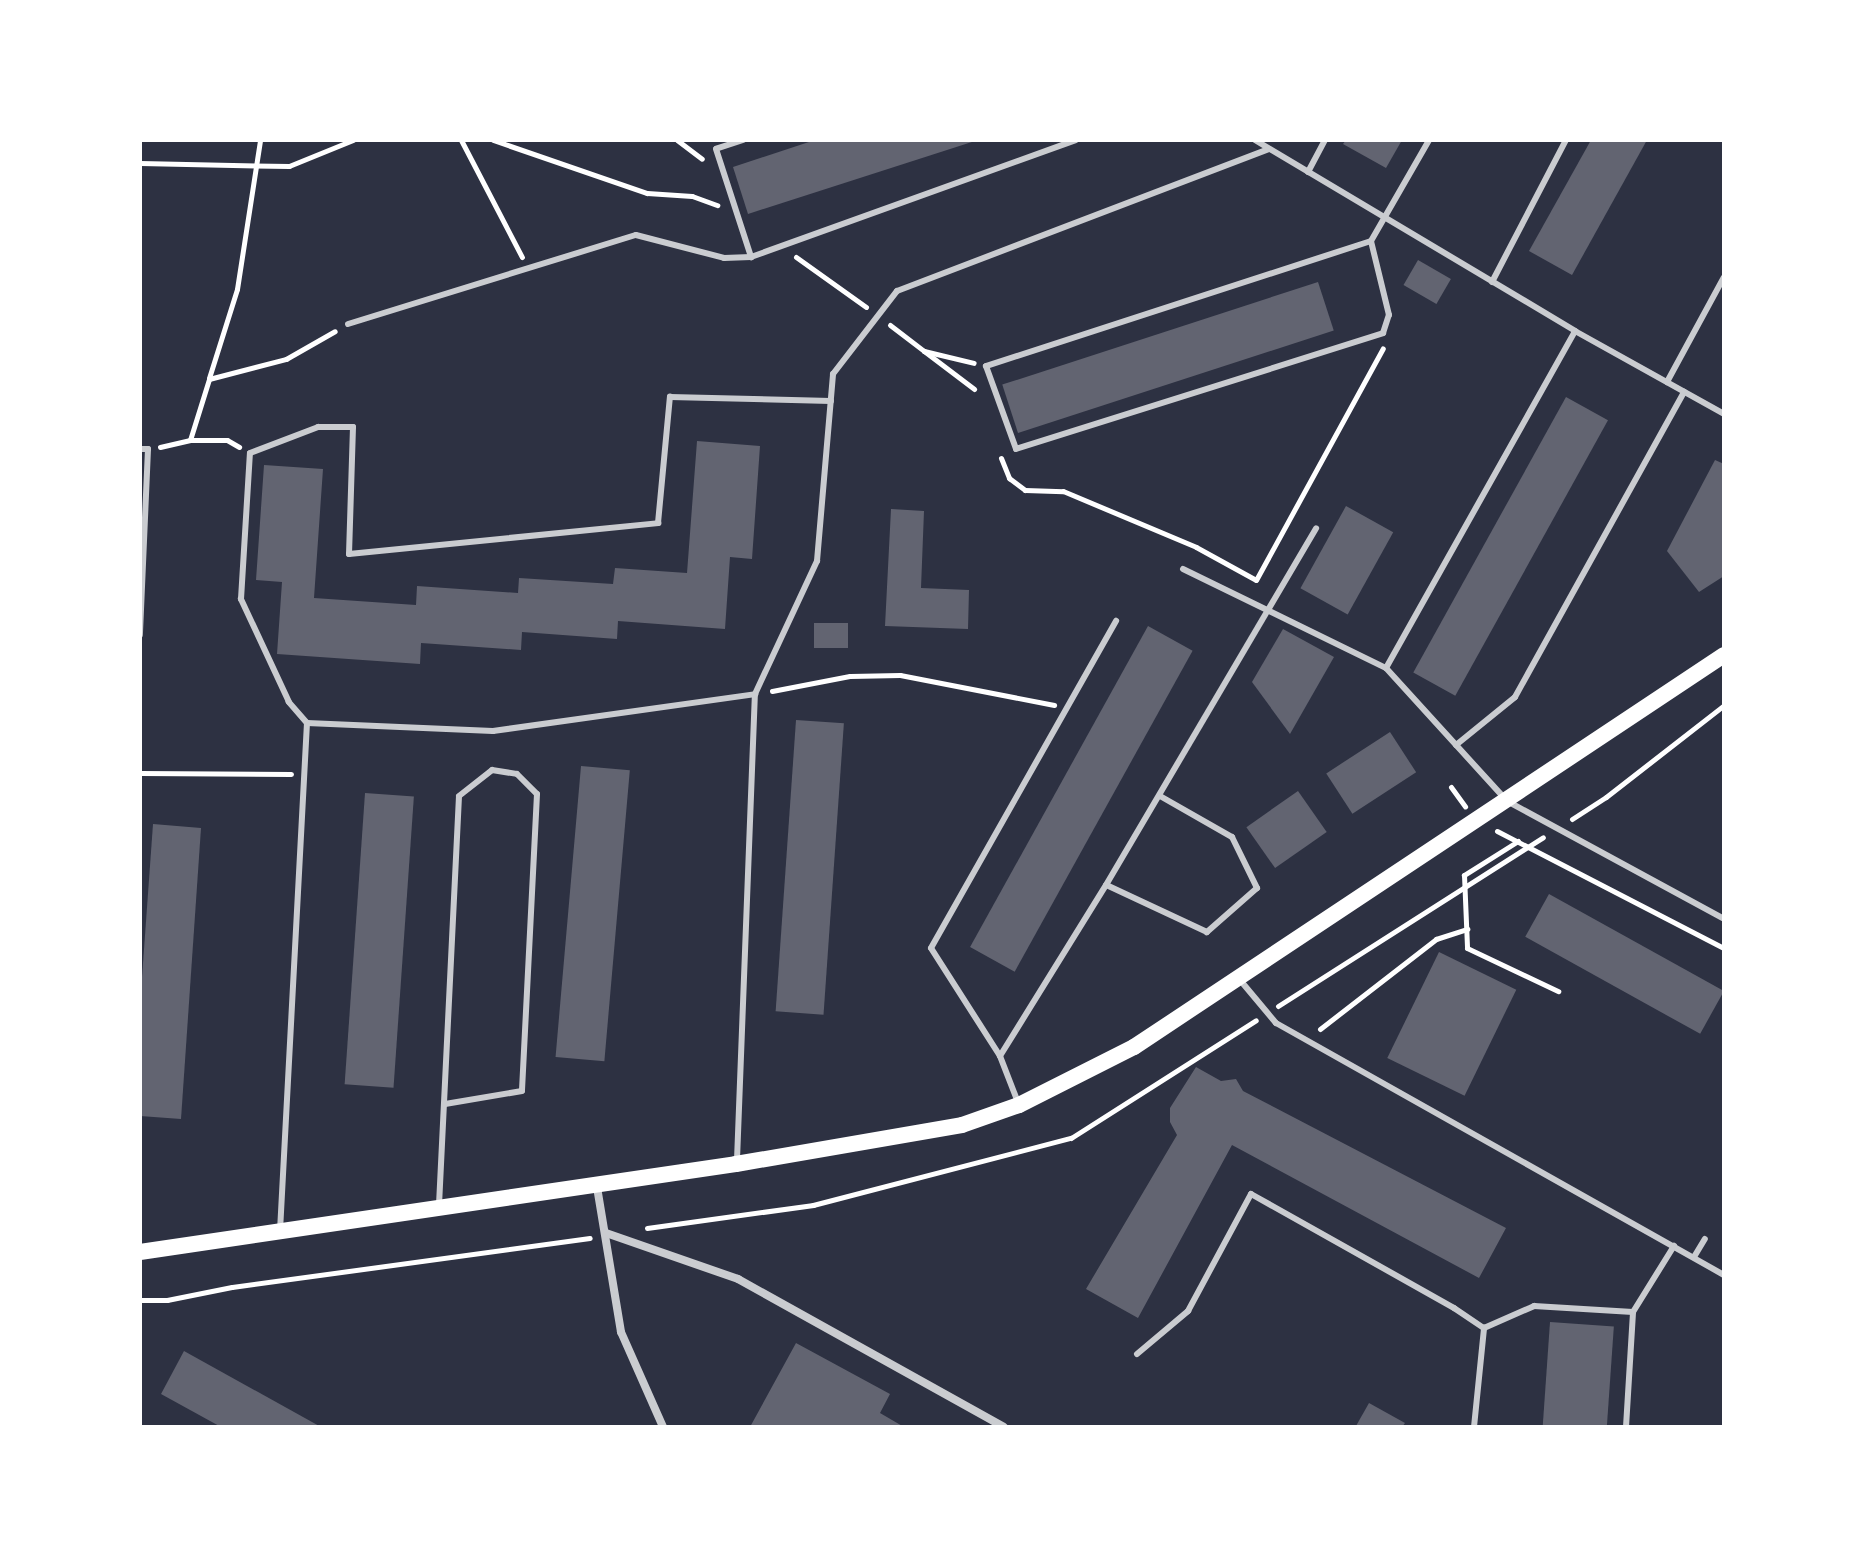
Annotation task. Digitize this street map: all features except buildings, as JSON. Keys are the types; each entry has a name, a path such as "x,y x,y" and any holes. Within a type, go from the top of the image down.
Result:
{"main road":[{"path":"140,1252 597,1187 736,1164 962,1125 1019,1105 1134,1047 1240,980 1724,655"}],"street":[{"path":"597,1187 621,1332 663,1427"},
{"path":"606,1233 738,1279 1004,1427"}],"lane":[{"path":"743,140 716,149 751,257"},
{"path":"348,324 636,235 724,258 751,257 1076,140"},
{"path":"1255,140 1575,331 1724,414"},
{"path":"1308,172 1325,140"},
{"path":"1371,241 1389,315 1383,333 1016,449 986,366 1371,241 1429,140"},
{"path":"1492,282 1566,140"},
{"path":"736,1164 755,694 817,561 833,374 897,291 1268,149"},
{"path":"1667,382 1724,277"},
{"path":"1386,668 1575,331"},
{"path":"1456,745 1515,697 1684,392"},
{"path":"280,1231 307,723 289,702 241,599 250,453 318,427 353,427 349,554 658,523 670,397 831,401"},
{"path":"140,635 144,449"},
{"path":"1000,1056 1160,796 1316,528"},
{"path":"1183,569 1269,608 1386,668 1507,801 1724,919"},
{"path":"1019,1105 1000,1056 931,948 1116,621"},
{"path":"307,723 493,731 755,694"},
{"path":"439,1208 459,796 492,770 517,774 537,794 522,1091 445,1104"},
{"path":"1106,885 1207,932 1257,888 1232,837 1160,796"},
{"path":"1240,980 1276,1023 1724,1275"},
{"path":"1137,1354 1188,1311 1251,1194 1484,1328"},
{"path":"1694,1257 1705,1239"},
{"path":"1626,1427 1633,1312 1674,1246"},
{"path":"1484,1328 1534,1306 1633,1312"},
{"path":"1474,1427 1484,1328"}],"path":[{"path":"190,440 237,289 260,140"},
{"path":"140,163 289,166 353,140"},
{"path":"461,140 528,268"},
{"path":"493,140 647,193 692,196 737,212"},
{"path":"209,379 286,359 348,324"},
{"path":"998,452 1009,478 1025,490 1063,491 1196,547 1256,580 1383,352 1383,333"},
{"path":"924,351 973,386 978,399"},
{"path":"144,449 190,440 227,440"},
{"path":"755,694 850,676 900,675 1067,708"},
{"path":"140,1300 167,1300 232,1287 570,1243 606,1233 813,1205 1071,1138 1606,797 1724,705"},
{"path":"140,773 305,774"},
{"path":"1451,787 1477,822 1724,948"},
{"path":"1518,841 1464,875 1467,948 1558,991"},
{"path":"1306,1040 1436,939 1467,929"}]}
